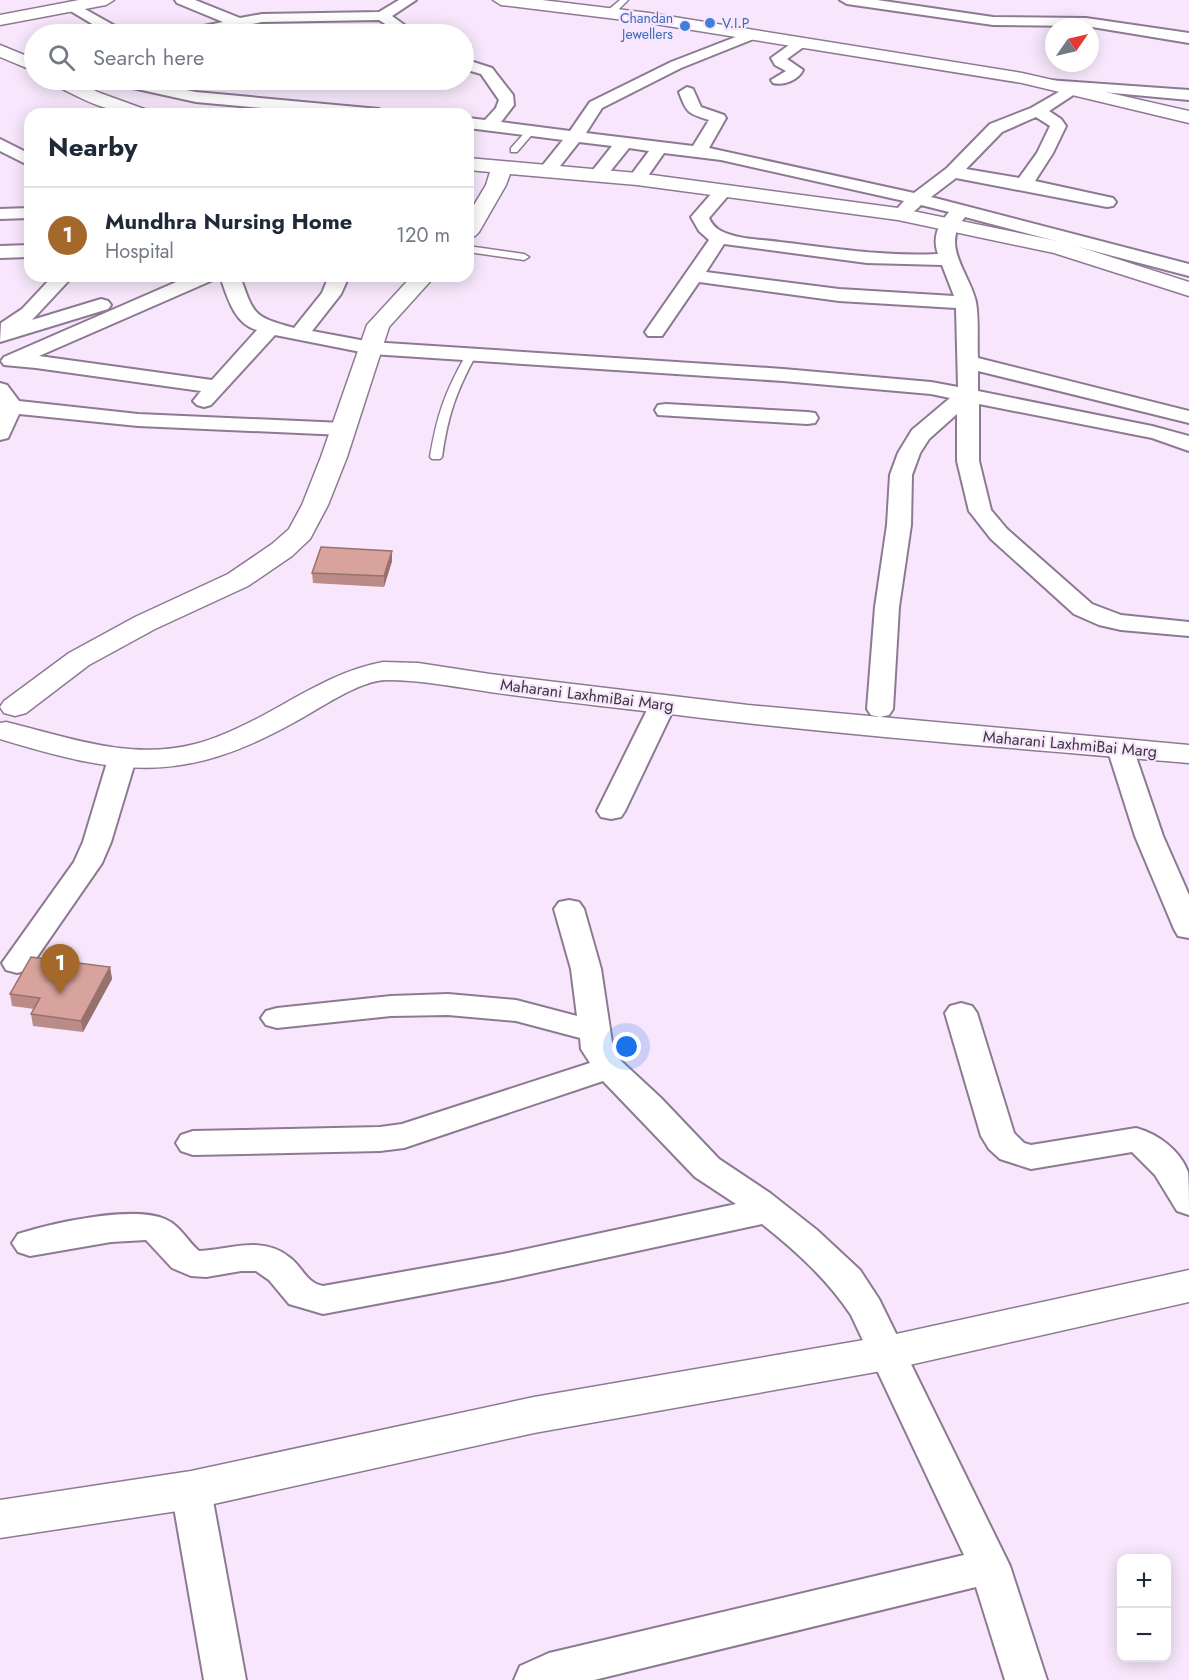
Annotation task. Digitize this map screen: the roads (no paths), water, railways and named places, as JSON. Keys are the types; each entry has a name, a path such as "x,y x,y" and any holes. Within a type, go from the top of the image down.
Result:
{"street":[{"path":"0,20 106,0"},
{"path":"182,0 238,23"},
{"path":"233,24 276,17 382,16 408,0"},
{"path":"501,0 558,3 1048,83 1189,95"},
{"path":"847,0 993,21 1086,22 1189,38"},
{"path":"74,7 102,24"},
{"path":"382,16 394,24"},
{"path":"547,171 576,136 596,105 676,65 751,35"},
{"path":"779,80 793,74 795,70 780,62 779,58 801,43"},
{"path":"0,50 24,61"},
{"path":"474,67 487,70 494,76 507,96 507,103 502,112 476,126"},
{"path":"1048,83 1189,117"},
{"path":"80,90 123,108"},
{"path":"167,90 196,96 318,108"},
{"path":"898,214 953,172 996,128 1037,111 1073,90"},
{"path":"687,92 694,110 718,118 699,151"},
{"path":"1024,184 1045,153 1058,126 1037,111"},
{"path":"476,126 532,130 699,151 815,175 919,200 954,218 1189,289"},
{"path":"570,173 598,139"},
{"path":"598,175 624,143"},
{"path":"0,144 24,158"},
{"path":"638,179 660,147"},
{"path":"474,165 638,179 898,214 954,218 1189,270"},
{"path":"474,222 495,185 502,167"},
{"path":"953,172 1107,202"},
{"path":"724,190 700,217 706,229 720,237 879,260 904,262 948,259"},
{"path":"0,213 24,213"},
{"path":"954,218 944,244 966,303 968,461 981,511 990,524 1071,600 1099,618 1189,629"},
{"path":"655,332 720,237"},
{"path":"0,252 24,251"},
{"path":"693,276 839,295 966,303"},
{"path":"0,334 28,314 57,282"},
{"path":"0,334 177,282"},
{"path":"0,362 192,282"},
{"path":"192,282 11,362 36,362 217,387"},
{"path":"232,282 247,316 257,324 269,329 371,348 783,375 967,394 1173,437 1189,444"},
{"path":"299,335 331,294 336,282"},
{"path":"8,718 80,659 145,623 238,579 282,550 300,533 315,505 378,325 418,282"},
{"path":"186,422 269,329"},
{"path":"968,362 1189,417"},
{"path":"671,368 665,417 807,418"},
{"path":"880,709 887,607 899,525 901,475 909,453 920,435 967,394"},
{"path":"0,433 9,416 6,398 186,422 343,429"},
{"path":"8,718 140,740 175,740 209,731 241,717 333,667 354,660 398,654 417,654 677,688 880,709 1189,735"},
{"name":"Maharani LaxhmiBai Marg","path":"8,718 52,745 122,759 173,759 229,743 366,674 383,671 417,672 663,704 879,728 1189,754"},
{"path":"611,811 663,704"},
{"path":"1120,748 1149,836 1189,929"},
{"path":"16,963 88,863 97,842 122,759"},
{"path":"569,909 586,969 597,1049 609,1068 649,1106 707,1168 769,1210 805,1239 848,1280 866,1309 990,1566 1026,1680"},
{"path":"277,1018 398,1004 446,1004 506,1009 594,1031"},
{"path":"961,1013 998,1136 1006,1149 1019,1156 1031,1157 1136,1140 1156,1152 1189,1202"},
{"path":"193,1143 380,1139 404,1136 609,1068"},
{"path":"30,1243 135,1226 154,1229 170,1238 179,1254 187,1260 197,1264 247,1257 264,1259 277,1265 297,1292 308,1299 323,1300 503,1267 769,1210"},
{"path":"0,1519 191,1490 534,1415 887,1353 1189,1286"},
{"path":"191,1490 225,1680"},
{"path":"535,1680 549,1672 990,1566"}],"lane":[{"path":"610,13 624,0"},
{"path":"514,150 532,130"},
{"path":"474,250 524,257"},
{"path":"436,457 441,426 452,389 471,355"}],"place":[{"name":"V.I.P","path":"710,23"},
{"name":"Chandan Jewellers","path":"685,26"},
{"name":"Mundhra Nursing Home","path":"60,994"}]}
